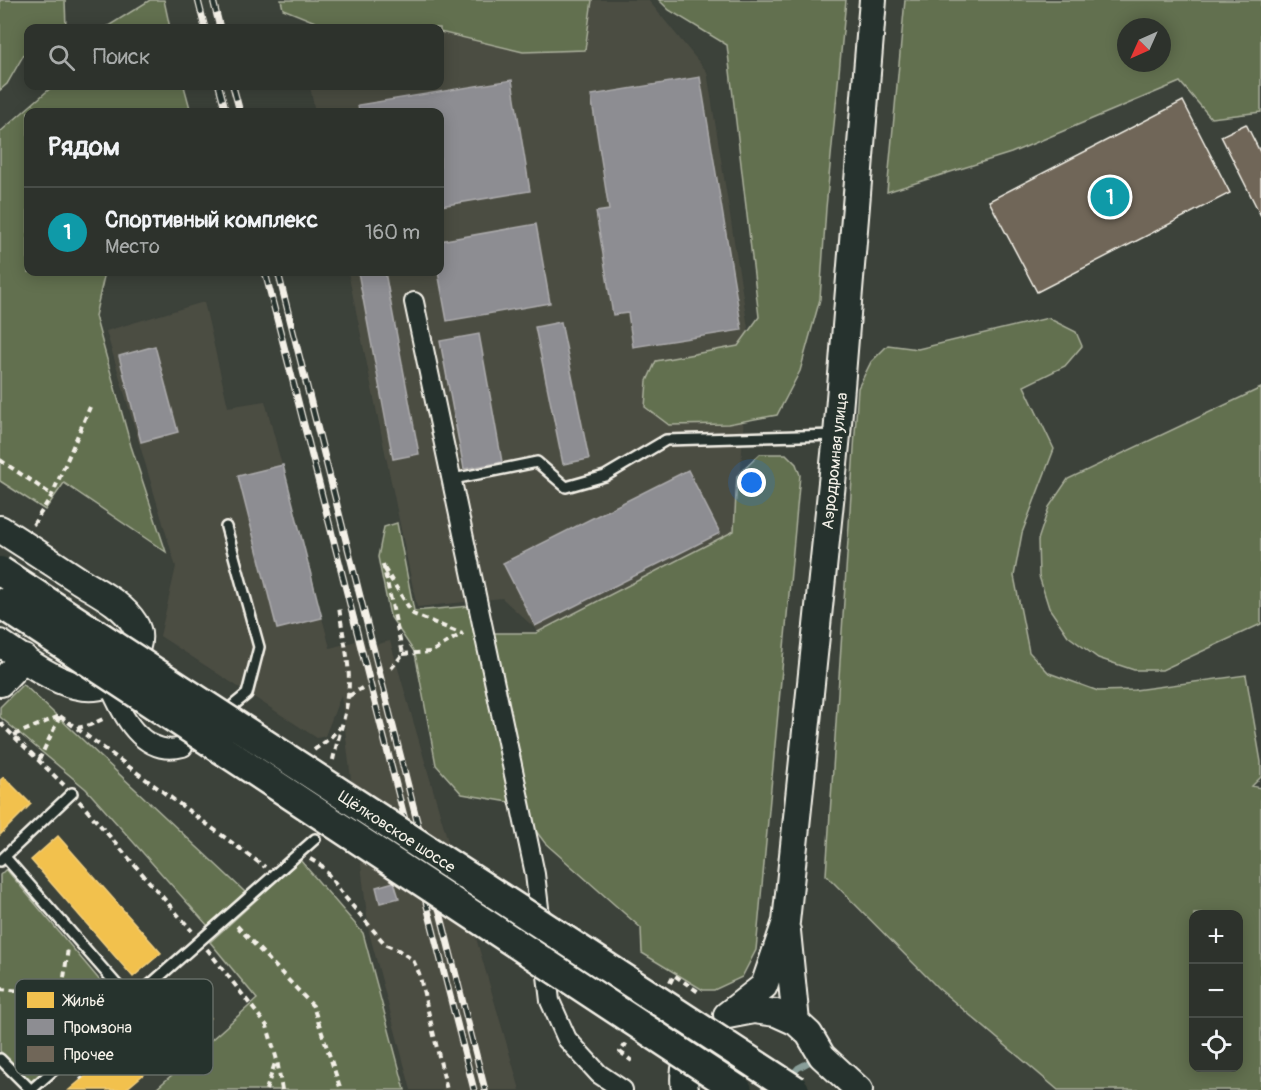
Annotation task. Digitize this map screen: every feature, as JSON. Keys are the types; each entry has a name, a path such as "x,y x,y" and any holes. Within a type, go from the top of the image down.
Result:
{"main road":[{"name":"Щёлковское шоссе","path":"0,572 795,1090"},
{"name":"Щёлковское шоссе","path":"0,603 738,1090"}],"street":[{"name":"Аэродромная улица","path":"786,922 837,435 873,0"},
{"path":"414,302 535,874 550,1001 567,1039 599,1074 623,1090"},
{"path":"0,529 118,606 136,626 138,638 131,659 117,678 108,683 77,687 59,681 0,643"},
{"path":"0,683 24,658"},
{"path":"108,683 122,713 145,742 160,747 176,749 183,747"},
{"path":"685,1090 683,1078 690,1052 705,1030 764,986 786,922"},
{"path":"786,922 796,1023"},
{"path":"727,1015 754,1010 776,1013 796,1023 809,1034 822,1056 859,1090"},
{"path":"822,1056 826,1090"}],"lane":[{"path":"453,479 537,462 566,487 605,476 666,440 837,435"},
{"path":"183,747 192,742 247,694 259,647 226,527"},
{"path":"72,793 3,859 112,979"},
{"path":"158,979 315,839"},
{"path":"0,1059 15,1074"},
{"path":"16,1075 31,1090 48,1075"}],"path":[{"path":"28,533 52,495 90,407"},
{"path":"0,460 52,495"},
{"path":"403,654 382,564 413,614 462,634"},
{"path":"332,761 348,697 348,663 339,606"},
{"path":"389,671 403,654 431,652 482,621"},
{"path":"348,697 362,688"},
{"path":"60,716 275,874"},
{"path":"13,735 60,716"},
{"path":"39,760 60,716"},
{"path":"77,728 90,725 102,718 108,718"},
{"path":"0,723 72,793 201,941 267,1026 282,1090"},
{"path":"315,839 322,866 344,896 386,945 413,960 419,973 447,1090"},
{"path":"299,852 322,866"},
{"path":"228,917 313,1006 341,1090"},
{"path":"64,979 70,931"},
{"path":"674,975 700,993"},
{"path":"0,989 15,990"},
{"path":"625,1045 620,1053 632,1060"},
{"path":"266,1090 276,1060"}],"shaded area":[{"path":"442,0 648,0 707,72 748,328 738,531 540,633 502,598 417,607 349,276 444,276 444,108 314,108 311,90 444,90 444,24 365,24 403,10"},
{"path":"204,302 228,407 265,401 330,648 364,639 366,647 390,641 520,1090 411,1090 369,932 341,695 325,736 317,738 160,636 176,567 106,331"}],"green space":[{"path":"0,0 65,0 66,24 24,24 24,54 7,84 0,90"},
{"path":"150,0 164,0 169,24 111,24"},
{"path":"281,0 592,0 585,50 523,52 444,33 444,24 320,24 283,9"},
{"path":"659,0 846,0 826,208 820,299 800,371 777,415 728,424 669,425 645,407 647,381 656,361 738,346 759,317 727,45 669,10"},
{"path":"905,0 1261,0 1261,112 1211,118 1180,82 1011,153 887,192"},
{"path":"48,90 185,90 190,108 28,108"},
{"path":"24,111 24,276 104,276 95,316 131,446 166,552 64,483 45,510 0,481 0,132"},
{"path":"1048,318 1076,332 1082,346 1065,366 1024,386 1054,449 1022,533 1014,576 1029,652 1049,673 1098,691 1135,690 1246,675 1261,762 1261,777 1252,786 1261,788 1261,1090 1058,1090 938,988 826,875 858,388 871,362 888,345 918,349"},
{"path":"1261,388 1261,624 1162,670 1134,670 1098,658 1068,636 1049,608 1039,576 1038,540 1049,507 1068,479"},
{"path":"760,454 786,454 796,464 800,475 756,950 742,977 714,990 703,990 642,953 641,928 545,843 515,803 462,794 436,765 415,653 390,616 378,557 384,527 397,523 414,611 482,605 488,633 536,633 734,531 737,476"},
{"path":"23,684 245,892 208,926 86,789 0,717 0,707"},
{"path":"300,860 363,933 405,1090 155,1090 172,1075 213,1075 213,1038 257,999 210,942"},
{"path":"6,869 99,979 15,979 15,1066 0,1051 0,875"},
{"path":"24,1075 39,1075 31,1082"}],"building: Жильё":[{"path":"4,777 31,804 0,835 0,780"},
{"path":"58,836 161,953 133,977 31,860"},
{"path":"87,1075 143,1075 125,1090 69,1090"}],"building: Промзона":[{"path":"700,77 742,330 633,347 628,313 613,315 596,212 609,210 591,95"},
{"path":"512,80 530,191 444,205 444,108 358,108 358,105"},
{"path":"536,224 550,303 447,321 439,276 444,276 444,240"},
{"path":"359,276 386,276 419,454 393,459"},
{"path":"561,322 589,459 563,464 535,327"},
{"path":"479,334 502,462 464,469 440,341"},
{"path":"155,346 178,432 141,442 119,356"},
{"path":"283,465 322,618 277,629 238,476"},
{"path":"688,470 720,533 535,626 503,563"},
{"path":"394,882 399,898 380,903 376,887"}],"building: Прочее":[{"path":"1183,101 1230,193 1037,292 989,201"},
{"path":"1246,124 1261,154 1261,216 1221,136"}],"waterway":[{"path":"790,1077 798,1068 813,1060"}],"railway":[{"path":"198,0 204,24"},
{"path":"213,0 219,24"},
{"path":"220,90 225,108"},
{"path":"234,90 239,108"},
{"path":"266,276 474,1090"},
{"path":"279,276 485,1090"}],"place":[{"name":"Спортивный комплекс","path":"1110,197"}]}
